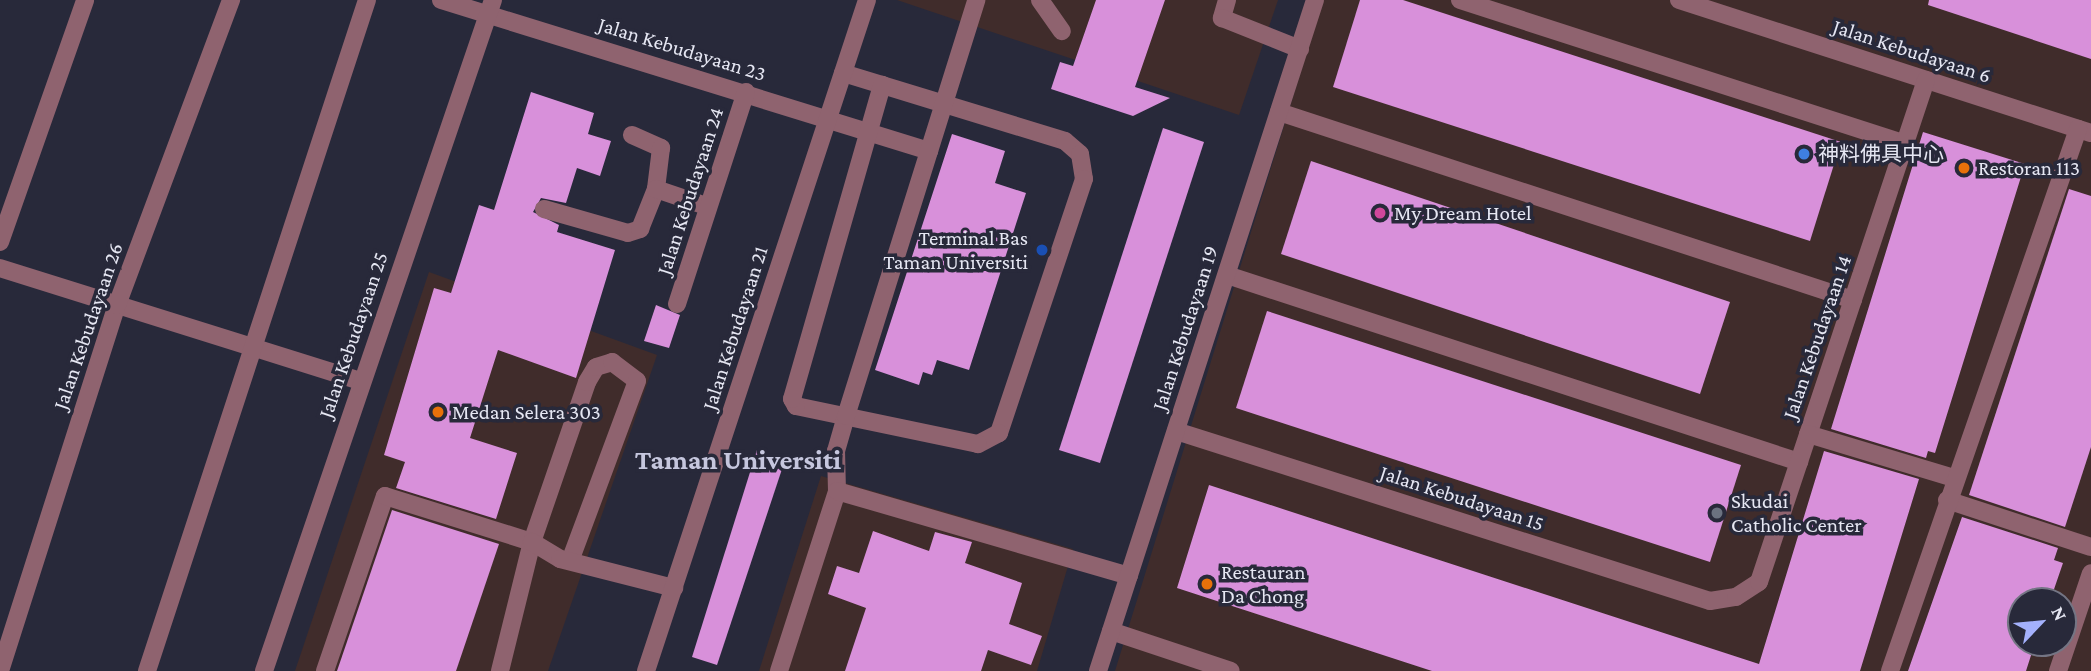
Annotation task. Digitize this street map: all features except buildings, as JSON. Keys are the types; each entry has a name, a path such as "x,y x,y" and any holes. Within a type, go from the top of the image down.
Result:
{"street":[{"path":"0,242 85,0"},
{"name":"Jalan Kebudayaan 26","path":"0,671 117,305 230,0"},
{"path":"148,671 368,0"},
{"name":"Jalan Kebudayaan 23","path":"441,0 491,7 929,151"},
{"name":"Jalan Kebudayaan 21","path":"646,671 867,0"},
{"path":"779,671 837,491 836,451 846,416 976,0"},
{"path":"1040,0 1062,31"},
{"path":"1227,0 1222,18 1300,49"},
{"name":"Jalan Kebudayaan 19","path":"1098,671 1315,0"},
{"path":"1460,0 1905,144"},
{"name":"Jalan Kebudayaan 6","path":"1679,0 1733,8 1926,80 2085,131"},
{"name":"Jalan Kebudayaan 25","path":"264,671 491,7"},
{"path":"843,73 1065,141 1080,153 1084,179 999,433 978,444 796,406 792,390 882,85"},
{"name":"Jalan Kebudayaan 14","path":"1736,597 1759,582 1926,80"},
{"name":"Jalan Kebudayaan 24","path":"677,304 706,206 746,92"},
{"path":"1279,112 1853,300"},
{"path":"1890,671 1954,478 2085,131"},
{"path":"544,208 635,232 656,189 661,148 632,135"},
{"path":"656,189 706,206"},
{"path":"0,268 361,381"},
{"path":"1227,275 1799,462"},
{"path":"500,671 532,542 587,382 596,367 612,362 626,368 637,381 570,562"},
{"name":"Jalan Kebudayaan 15","path":"1176,431 1710,601 1736,597"},
{"path":"1808,434 1954,478"},
{"path":"837,491 1129,576"},
{"path":"325,671 387,495 532,542 570,562 674,588"},
{"path":"1947,500 2091,547"},
{"path":"2058,671 2091,573"},
{"path":"1111,631 1231,671"}],"shaded area":[{"path":"897,0 1278,0 1239,115"},
{"path":"1323,0 2091,0 2091,671 1115,671"},
{"path":"429,272 657,355 548,671 295,671"},
{"path":"821,476 1073,549 1037,671 759,671"}],"place":[{"name":"神料佛具中心","path":"1804,154"},
{"name":"Restoran 113","path":"1964,168"},
{"name":"My Dream Hotel","path":"1380,213"},
{"name":"Terminal Bas Taman Universiti","path":"1042,250"},
{"name":"Medan Selera 303","path":"438,412"},
{"name":"Skudai Catholic Center","path":"1717,513"},
{"name":"Restauran Da Chong","path":"1207,584"}],"district":[{"name":"Taman Universiti","path":"738,460"}]}
